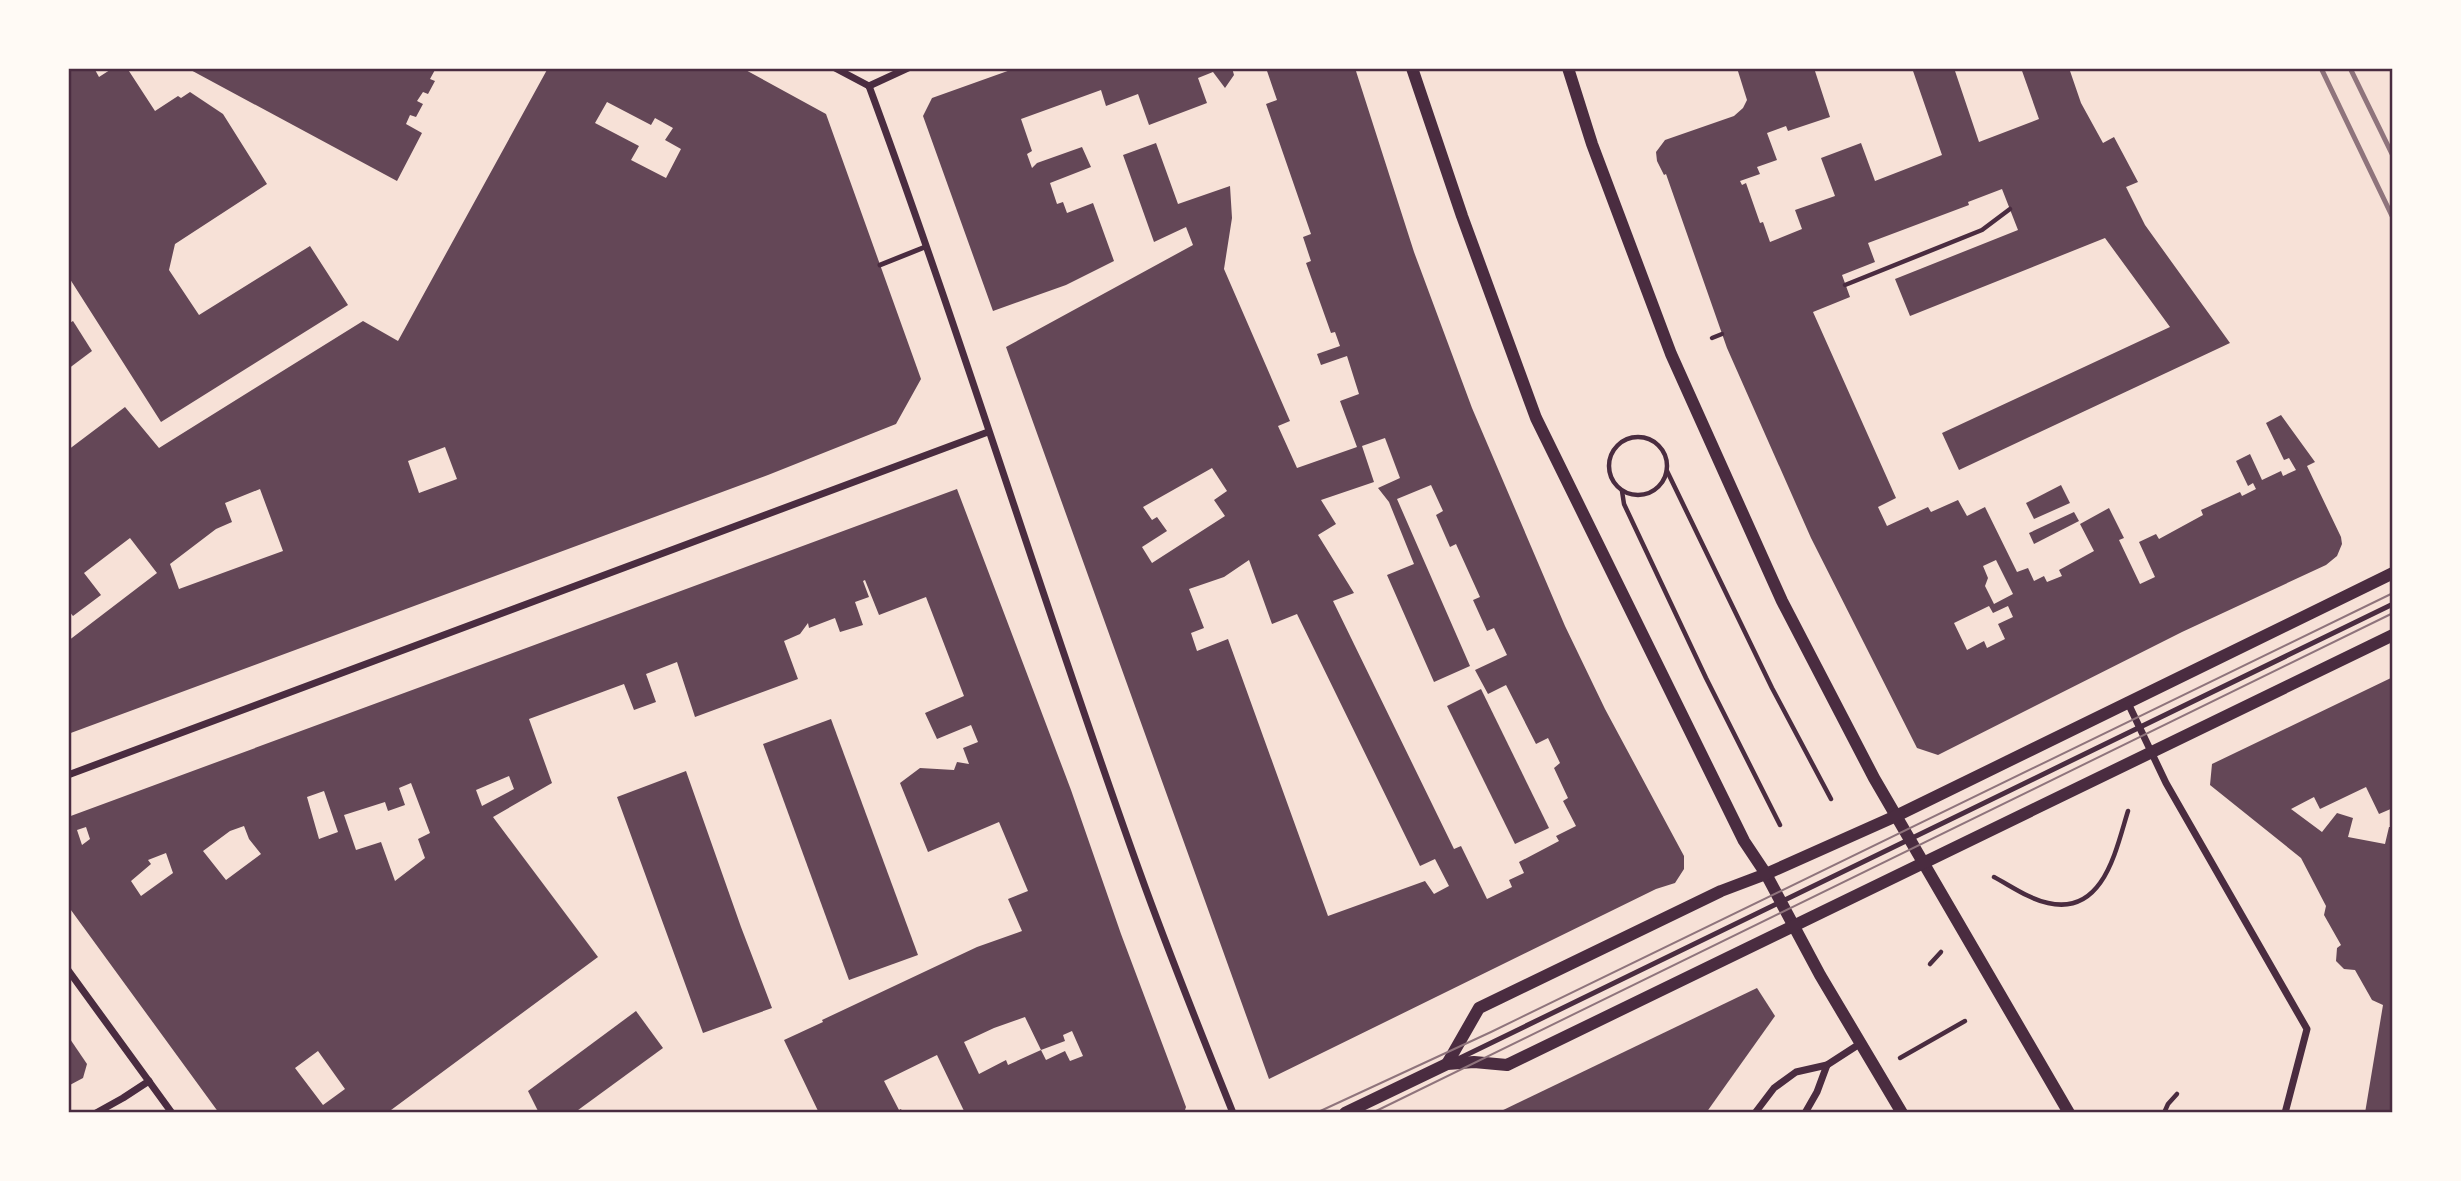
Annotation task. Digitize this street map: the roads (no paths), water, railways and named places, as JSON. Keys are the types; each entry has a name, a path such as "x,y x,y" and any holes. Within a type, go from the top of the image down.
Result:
{"street":[{"path":"835,68 869,86 988,432 1011,491 1037,575 1140,873 1233,1113"},
{"path":"869,86 908,68"},
{"path":"1412,68 1462,216 1536,418 1741,835 1902,1113"},
{"path":"1568,68 1592,144 1671,354 1782,601 1874,778 2069,1113"},
{"path":"68,775 988,432"},
{"path":"1447,1064 1479,1008 1721,891 1766,874 1896,816 2393,573"},
{"path":"1345,1113 1447,1064 1474,1062 1507,1065 2393,635"},
{"path":"2127,702 2150,753 2307,1029 2285,1113"},
{"path":"68,970 172,1113"},
{"path":"1755,1113 1773,1088 1796,1072 1827,1065 1861,1043"},
{"path":"1805,1113 1817,1092 1827,1065"},
{"path":"96,1113 149,1081"}],"lane":[{"path":"880,265 925,247"},
{"path":"1447,1064 2393,604"}],"tram line":[{"path":"1316,1113 1491,1032 2393,593"},
{"path":"1372,1113 2393,613"}],"railway":[{"path":"2321,68 2393,218"},
{"path":"2350,68 2393,156"}]}
